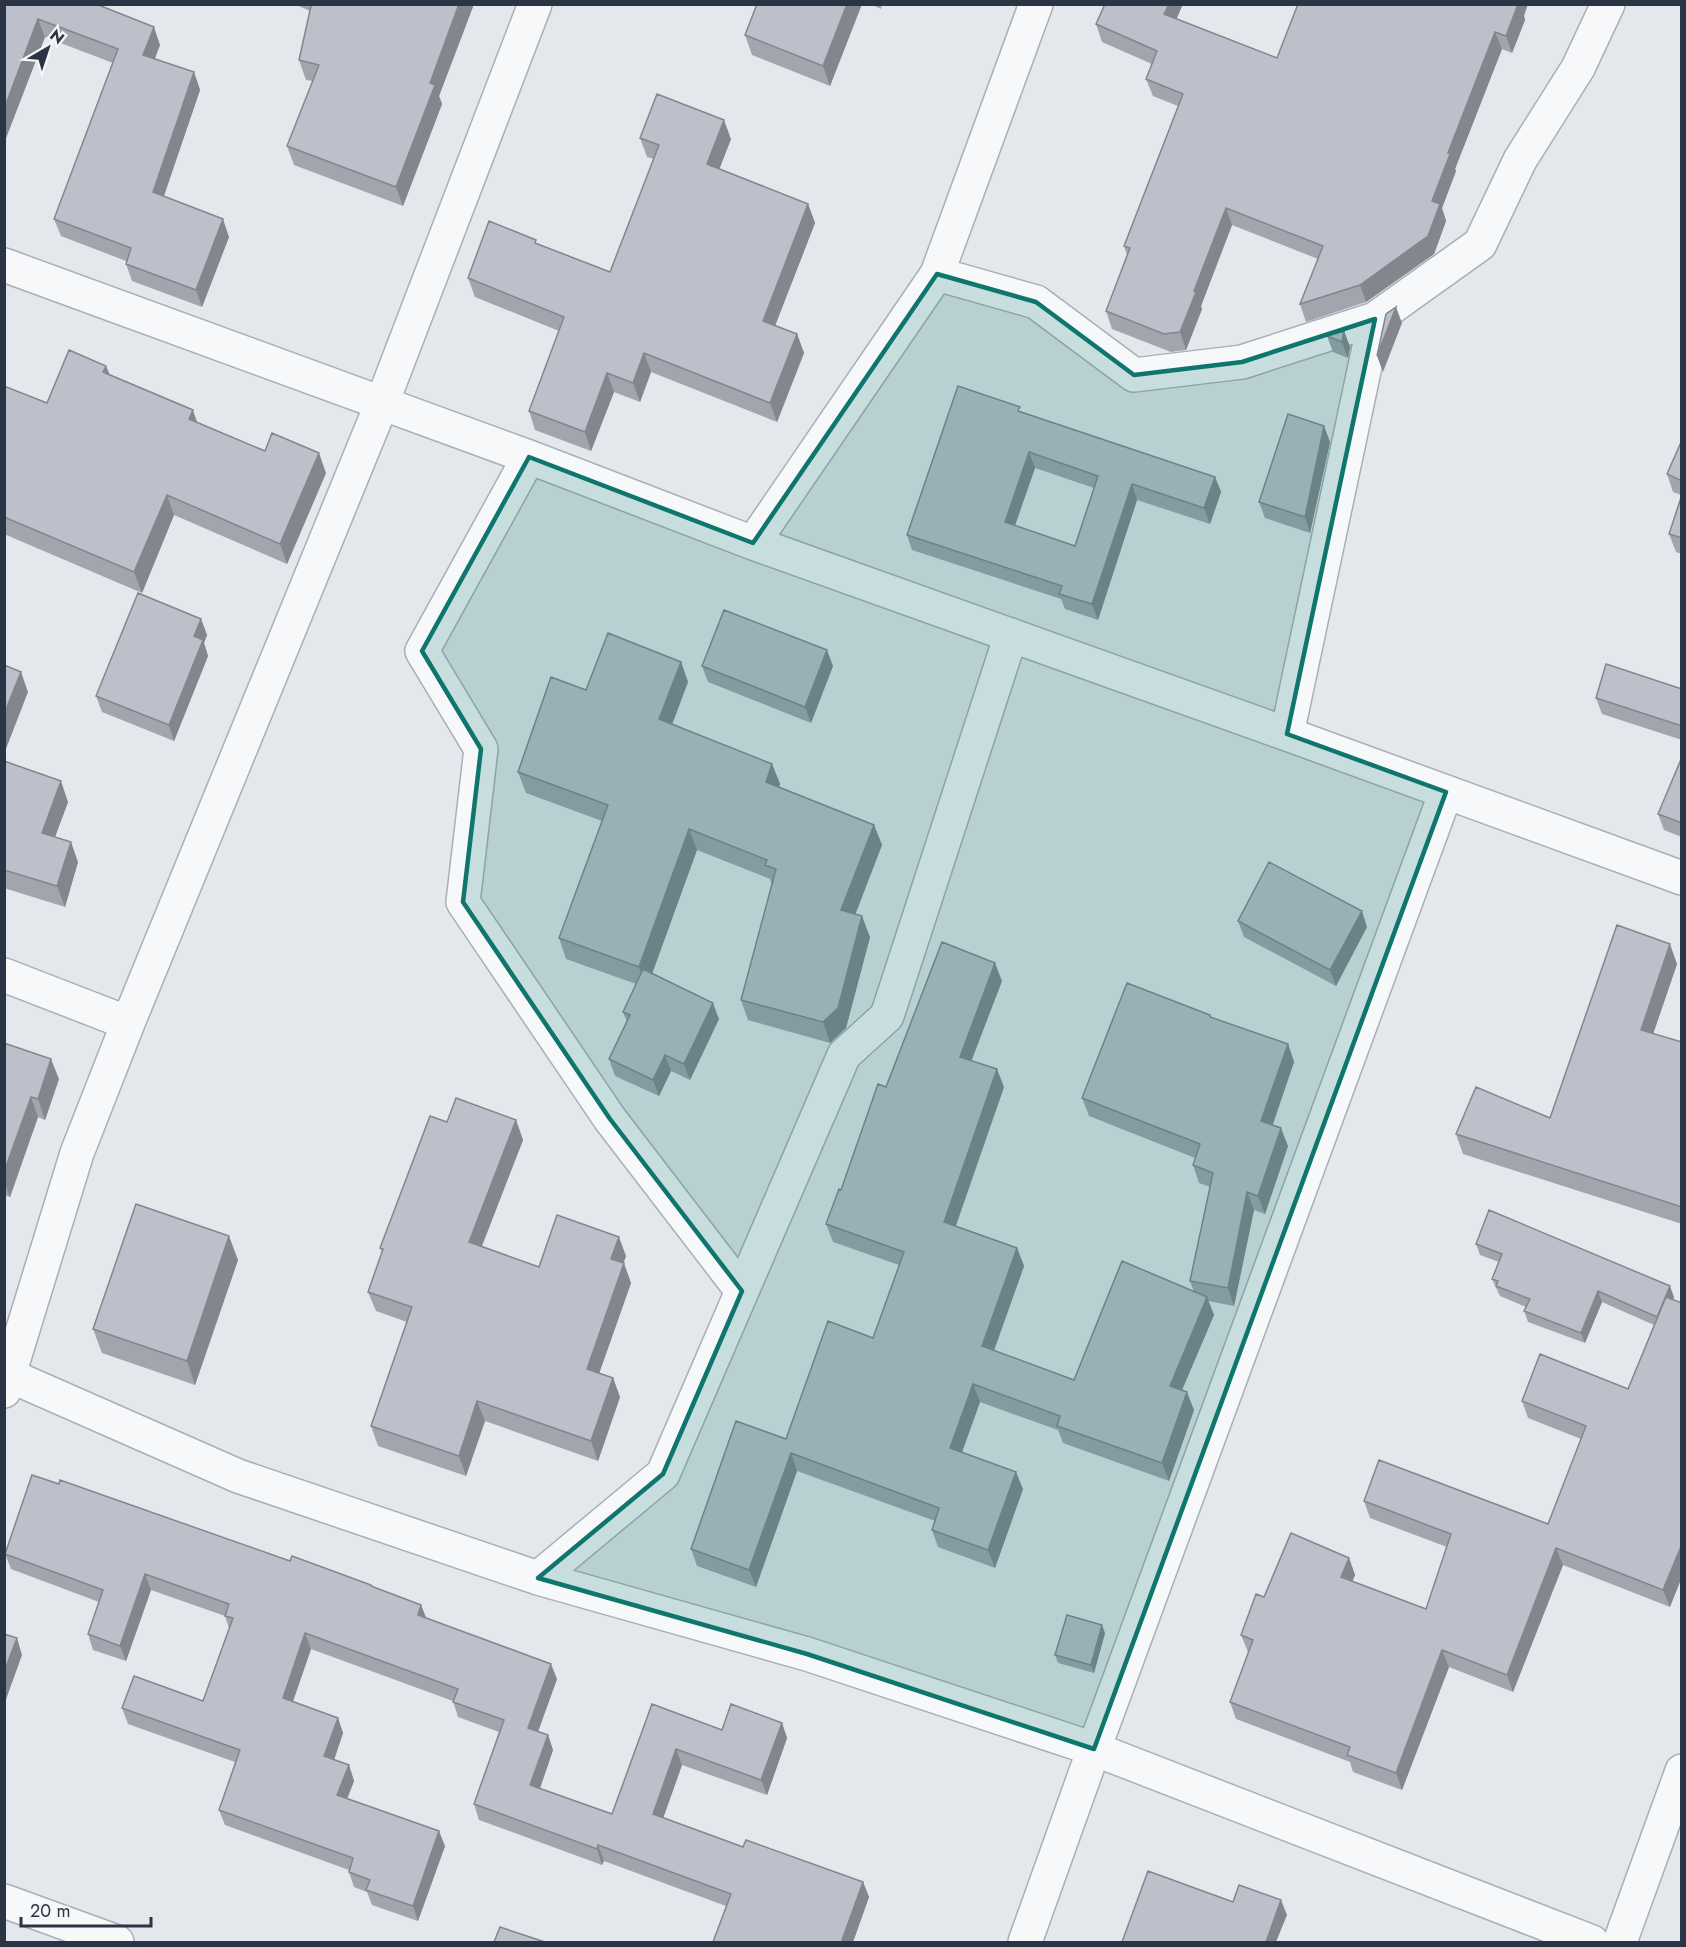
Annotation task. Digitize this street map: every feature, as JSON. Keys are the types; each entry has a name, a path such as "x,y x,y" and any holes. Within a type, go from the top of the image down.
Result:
{"street":[{"path":"535,4 382,403 77,1153 6,1380 238,1476 538,1578 807,1654 1094,1749 1592,1942"},
{"path":"753,543 937,274 1036,4"},
{"path":"937,274 1036,302 1134,375 1242,362 1375,319 1480,244 1520,160 1578,68 1608,4"},
{"path":"4,265 529,457 753,543 1682,878"},
{"path":"1287,734 1375,319"},
{"path":"529,457 422,651 482,749 463,902 610,1119 742,1291"},
{"path":"538,1578 663,1474 844,1055 887,1016 1011,635"},
{"path":"1025,1942 1446,792"},
{"path":"4,975 128,1023"},
{"path":"1620,1942 1682,1771"},
{"path":"4,1901 117,1942"}],"highlighted area":[{"path":"937,274 1036,302 1134,375 1242,362 1375,319 1287,734 1446,792 1094,1749 807,1654 538,1578 663,1474 742,1291 610,1119 463,902 481,749 422,651 529,457 753,543"}],"building":[{"path":"4,4 96,4 154,27 143,55 194,72 153,192 223,219 196,290 126,264 131,248 54,219 118,49 38,19 4,109"},
{"path":"308,4 459,4 430,83 435,85 396,187 287,146 319,65 299,60 311,6"},
{"path":"757,4 847,4 823,66 745,35"},
{"path":"1105,4 1169,4 1164,14 1277,58 1298,4 1518,4 1506,36 1495,32 1448,153 1450,154 1432,201 1440,204 1428,236 1360,285 1300,304 1323,246 1226,208 1180,332 1164,334 1106,311 1130,248 1124,246 1183,94 1146,79 1157,51 1096,24"},
{"path":"657,94 724,120 707,164 808,204 763,321 797,334 770,403 644,353 633,383 607,373 585,432 529,411 564,317 468,278 489,221 536,240 535,243 610,272 659,145 640,138"},
{"path":"1396,307 1377,356 1386,314"},
{"path":"1344,331 1342,342 1327,336"},
{"path":"69,350 106,366 103,372 193,410 189,419 265,451 272,433 319,453 280,544 167,495 134,572 4,517 4,386 47,403"},
{"path":"958,386 1020,407 1018,411 1215,477 1204,508 1132,484 1092,604 1059,594 1062,586 907,535","holes":["1029,452 1098,476 1075,546 1005,522"]},
{"path":"1288,414 1324,426 1305,517 1259,502"},
{"path":"1682,440 1682,481 1667,474"},
{"path":"1682,495 1682,538 1669,534"},
{"path":"138,593 201,619 194,636 203,640 169,725 96,696"},
{"path":"724,610 827,650 805,707 702,666"},
{"path":"608,633 681,662 659,719 772,764 766,782 874,825 841,910 862,916 838,1008 823,1022 741,1000 776,869 765,865 767,860 689,829 639,967 559,938 608,805 518,772 551,677 586,690"},
{"path":"1606,664 1682,689 1682,726 1596,698"},
{"path":"4,665 21,672 4,714"},
{"path":"1682,757 1682,823 1658,814"},
{"path":"4,761 61,781 42,833 71,842 57,886 4,870"},
{"path":"1269,862 1362,911 1330,970 1238,921"},
{"path":"1617,925 1670,944 1641,1030 1682,1042 1682,1207 1456,1134 1476,1087 1550,1118"},
{"path":"942,942 995,963 960,1057 997,1069 944,1222 1017,1248 982,1346 1074,1380 1122,1261 1207,1297 1170,1386 1187,1392 1162,1463 1057,1426 1060,1416 973,1384 950,1448 1016,1472 988,1550 932,1530 939,1508 791,1453 749,1570 691,1549 736,1421 786,1439 828,1321 873,1338 904,1252 826,1224 839,1189 841,1190 878,1084 886,1087"},
{"path":"643,969 713,1003 684,1064 665,1055 653,1080 609,1059 630,1015 623,1012"},
{"path":"1127,983 1210,1015 1210,1017 1288,1044 1261,1121 1281,1128 1258,1196 1247,1192 1228,1288 1190,1281 1213,1173 1193,1165 1200,1144 1082,1098"},
{"path":"4,1043 51,1059 38,1099 31,1097 4,1172"},
{"path":"456,1098 516,1120 469,1242 539,1267 557,1215 619,1237 611,1259 624,1263 587,1369 613,1378 591,1441 477,1401 459,1456 371,1426 412,1307 368,1292 383,1249 380,1248 430,1116 447,1122"},
{"path":"136,1204 229,1236 187,1361 93,1329"},
{"path":"1489,1210 1670,1286 1657,1317 1598,1291 1581,1333 1524,1311 1530,1299 1496,1286 1498,1281 1492,1279 1502,1254 1476,1244"},
{"path":"1666,1297 1682,1303 1682,1544 1663,1590 1556,1548 1507,1675 1442,1650 1396,1773 1347,1755 1350,1747 1230,1702 1253,1640 1241,1635 1256,1594 1264,1597 1291,1533 1349,1558 1341,1577 1426,1609 1451,1534 1364,1501 1379,1460 1548,1524 1586,1426 1522,1401 1540,1354 1628,1389"},
{"path":"32,1475 59,1484 60,1480 290,1561 292,1556 421,1605 418,1615 551,1664 528,1728 548,1735 530,1785 612,1814 652,1704 722,1730 731,1704 782,1723 761,1780 676,1749 653,1814 743,1847 746,1840 863,1882 842,1940 849,1942 713,1942 731,1894 598,1845 597,1849 474,1804 504,1720 453,1702 458,1689 305,1633 283,1698 338,1718 324,1756 349,1765 337,1795 439,1831 413,1906 366,1890 370,1880 349,1872 353,1858 219,1810 240,1750 122,1708 134,1676 203,1701 233,1618 225,1616 229,1604 145,1574 120,1646 88,1634 103,1590 5,1554"},
{"path":"1067,1615 1102,1625 1091,1665 1055,1655"},
{"path":"4,1634 17,1638 4,1672"},
{"path":"1148,1871 1233,1902 1239,1885 1281,1900 1266,1942 1122,1942"},
{"path":"500,1927 545,1942 494,1942"}]}
